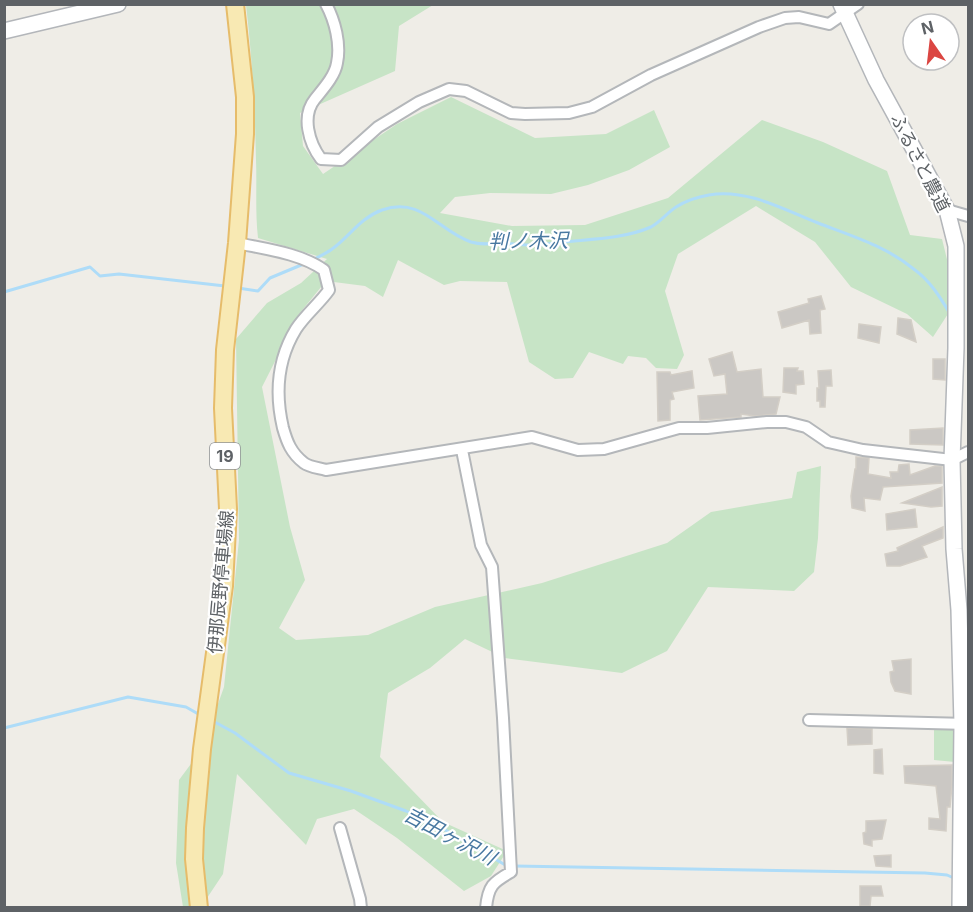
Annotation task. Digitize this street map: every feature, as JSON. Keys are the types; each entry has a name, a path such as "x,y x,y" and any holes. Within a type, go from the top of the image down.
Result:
{"main road":[{"name":"伊那辰野停車場線","path":"199,908 194,859 195,828 202,749 224,586 228,509 223,408 225,350 237,243 245,134 245,97 235,4"}],"street":[{"path":"4,31 118,4"},
{"path":"326,4 338,41 337,64 323,90 313,101 307,119 309,135 315,152 321,159 341,160 378,127 419,102 449,89 466,91 511,112 569,113 592,107 651,75 759,27 785,18 799,17 829,24 848,8"},
{"name":"ふるさと農道","path":"848,8 876,80 946,210 956,246 952,460 954,549 965,724 960,908"},
{"path":"946,210 969,216"},
{"path":"237,243 279,252 314,263 324,270 328,290 296,329 283,358 277,390 278,407 287,444 306,465 326,470 532,438 578,450 604,449 679,428 786,422 806,427 828,442 863,450 952,460 969,452"},
{"path":"462,450 482,545 492,567 503,718 511,872 494,881 486,908"},
{"path":"809,720 965,724"},
{"path":"340,828 361,908"}],"green space":[{"path":"246,5 433,5 399,26 395,71 300,113 303,146 323,174 397,124 451,97 535,138 606,134 654,110 670,147 629,170 588,185 551,194 490,193 455,197 440,213 512,226 585,225 668,198 762,120 823,142 887,171 910,235 942,239 957,300 933,337 907,314 851,287 815,242 756,206 678,254 665,291 684,355 677,369 656,368 646,358 628,356 623,364 589,352 573,378 555,379 529,362 507,282 460,281 444,285 398,260 383,297 365,286 326,281 299,314 262,387 290,527 305,580 279,628 296,640 368,635 435,607 542,583 667,543 711,512 792,498 797,472 821,466 814,572 794,591 708,587 667,651 622,673 505,658 465,639 430,668 388,693 380,757 443,822 507,851 491,876 464,891 397,838 354,809 317,819 306,845 237,774 223,874 201,907 183,907 176,863 179,780 202,749 224,687 239,540 236,339 267,303 301,283 327,259 258,238 254,102"},
{"path":"956,722 955,762 934,760 934,723"}],"building":[{"path":"821,296 825,309 820,310 821,333 810,334 809,320 782,328 778,312 809,303 808,299"},
{"path":"898,318 911,320 916,342 897,334"},
{"path":"859,324 881,327 879,343 858,338"},
{"path":"732,352 737,372 761,369 763,397 780,397 776,414 755,416 741,414 741,417 700,420 698,396 727,394 725,374 714,376 709,359"},
{"path":"933,359 945,359 945,380 933,379"},
{"path":"784,368 798,368 797,371 803,371 804,384 796,385 796,394 783,392"},
{"path":"831,370 832,386 826,386 825,407 820,407 820,401 817,401 818,371"},
{"path":"692,371 694,388 672,392 674,399 670,400 670,420 658,421 657,372 670,372 671,375"},
{"path":"943,428 943,445 910,444 910,430"},
{"path":"856,457 869,458 868,474 891,478 890,472 898,472 899,465 909,464 910,475 935,466 942,466 942,483 883,487 880,500 864,498 865,511 852,508 851,496"},
{"path":"942,487 942,506 931,507 902,503"},
{"path":"915,509 917,527 887,530 886,514"},
{"path":"943,527 943,538 922,546 927,557 900,566 887,566 885,554 898,551 897,548"},
{"path":"911,659 911,694 895,691 890,672 894,671 892,661"},
{"path":"847,728 872,729 872,744 848,745"},
{"path":"882,749 883,774 874,773 874,750"},
{"path":"952,765 950,807 947,807 946,831 929,829 929,818 940,819 936,786 905,783 904,766"},
{"path":"886,820 882,839 872,840 872,846 864,844 863,833 866,832 866,821"},
{"path":"891,855 891,867 876,866 874,856"},
{"path":"860,886 881,886 883,896 871,896 870,906 860,906"}],"waterway":[{"name":"判ノ木沢","path":"312,260 333,248 368,217 382,210 396,207 419,211 459,237 471,242 542,245 629,234 651,227 676,207 692,199 709,195 737,195 751,197 779,207 868,242 892,254 925,279 949,312"},
{"name":"判ノ木沢","path":"238,288 258,291 270,278 306,263"},
{"name":"判ノ木沢","path":"4,292 90,267 100,276 119,274 225,286"},
{"name":"吉田ヶ沢川","path":"4,728 128,697 186,707 200,715"},
{"name":"吉田ヶ沢川","path":"211,720 235,733 289,773 351,791 406,811 435,824 507,866"},
{"name":"吉田ヶ沢川","path":"514,866 925,873 947,875 956,879"}]}
